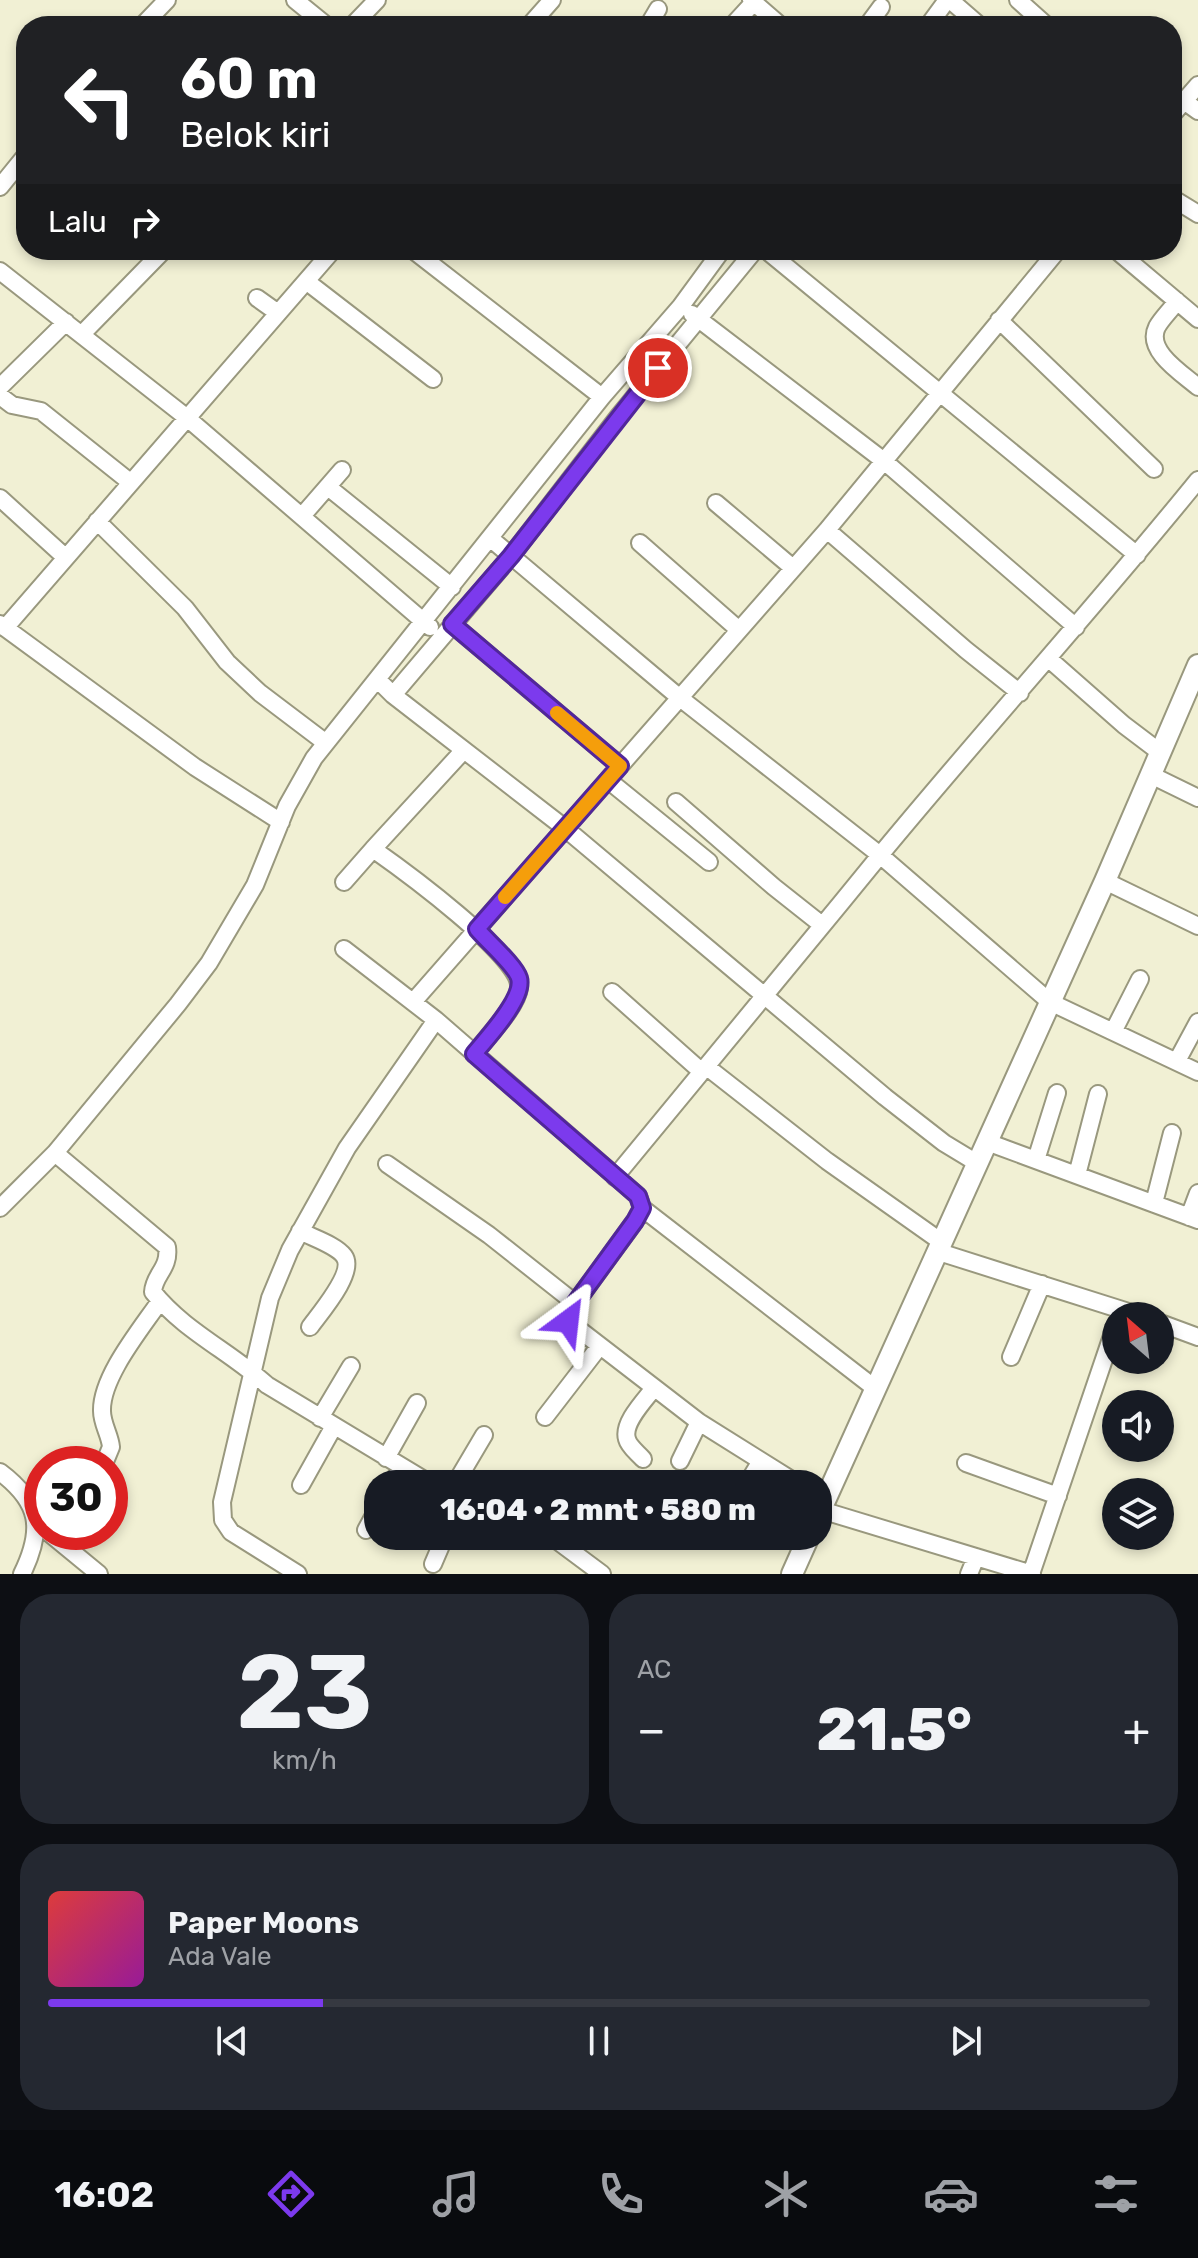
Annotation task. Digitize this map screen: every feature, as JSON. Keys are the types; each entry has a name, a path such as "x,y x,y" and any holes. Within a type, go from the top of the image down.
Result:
{"street":[{"path":"152,16 167,0"},
{"path":"295,0 315,16"},
{"path":"362,16 377,0"},
{"path":"538,16 552,0"},
{"path":"936,16 948,0 968,16"},
{"path":"1018,0 1036,16"},
{"path":"752,1 769,16"},
{"path":"874,16 881,7"},
{"path":"654,16 658,9"},
{"path":"1182,103 1198,85"},
{"path":"1184,101 1198,111"},
{"path":"0,187 16,167"},
{"path":"82,334 154,260"},
{"path":"281,822 195,767 2,626 324,260"},
{"path":"426,260 602,397"},
{"path":"385,687 424,621 452,587 501,548 618,417 690,312 717,260"},
{"path":"1,1204 55,1153 209,963 255,885 287,806 314,758 326,743 452,624 602,397 745,260"},
{"path":"778,260 1137,555"},
{"path":"413,1002 827,530 1050,260"},
{"path":"1128,260 1198,319"},
{"path":"0,271 186,417 441,637"},
{"path":"306,281 433,379"},
{"path":"257,298 278,313"},
{"path":"1177,301 1157,327 1155,342 1159,351 1198,387"},
{"path":"690,312 884,461 1076,627"},
{"path":"999,320 1154,469"},
{"path":"0,387 66,322"},
{"path":"0,396 12,405 41,411 130,482"},
{"path":"302,516 342,470"},
{"path":"615,1177 880,855 1198,480"},
{"path":"328,487 452,587"},
{"path":"0,498 65,557"},
{"path":"716,503 793,568"},
{"path":"97,521 185,608 227,662 260,693 326,743"},
{"path":"827,530 1020,693"},
{"path":"640,543 739,630"},
{"path":"501,548 680,698 880,855 1050,1002 1198,1072"},
{"path":"452,624 620,766"},
{"path":"1049,659 1161,753"},
{"path":"832,1481 941,1248 1161,753 1193,694 1198,665"},
{"path":"385,687 566,829 885,1097 944,1143 977,1163"},
{"path":"344,882 464,750"},
{"path":"1151,775 1198,798"},
{"path":"608,780 709,862"},
{"path":"676,802 822,925"},
{"path":"373,849 477,929 519,978 519,990 512,1005 474,1054"},
{"path":"1105,881 1198,926"},
{"path":"344,949 436,1020 638,1196 642,1208 876,1389"},
{"path":"1114,1030 1140,979"},
{"path":"612,992 704,1070 941,1248 1102,1309"},
{"path":"298,1574 231,1532 223,1520 222,1502 270,1298 300,1231 347,1148 436,1020"},
{"path":"1177,1061 1198,1022"},
{"path":"1036,1160 1057,1093"},
{"path":"1077,1175 1098,1094"},
{"path":"1154,1203 1172,1133"},
{"path":"987,1142 1194,1218 1198,1193"},
{"path":"55,1153 167,1247 168,1260 154,1284 153,1292 160,1301 267,1385 406,1470"},
{"path":"387,1164 489,1235 575,1303"},
{"path":"642,1208 568,1313 568,1321 699,1422 775,1470"},
{"path":"300,1231 337,1250 345,1257 348,1266 344,1278 310,1327"},
{"path":"1011,1357 1042,1284"},
{"path":"111,1446 104,1424 103,1398 129,1348 160,1301"},
{"path":"1174,1328 1198,1337"},
{"path":"545,1417 599,1347"},
{"path":"301,1485 351,1366"},
{"path":"832,1510 1032,1574 1102,1366"},
{"path":"643,1459 628,1443 626,1435 629,1425 654,1388"},
{"path":"386,1458 417,1403"},
{"path":"680,1461 699,1422"},
{"path":"463,1470 484,1435"},
{"path":"756,1470 761,1461"},
{"path":"966,1463 1058,1496"},
{"path":"0,1472 24,1490"},
{"path":"22,1574 33,1550"},
{"path":"70,1550 99,1574"},
{"path":"433,1564 439,1550"},
{"path":"570,1550 602,1574"},
{"path":"792,1574 803,1550"},
{"path":"969,1574 976,1557"}],"slow traffic":[{"path":"505,897 620,766 557,713"}],"route":[{"path":"568,1321 568,1313 642,1208 638,1196 474,1054 512,1005 519,990 519,978 477,929 620,766 452,624 511,556 658,368"}]}
